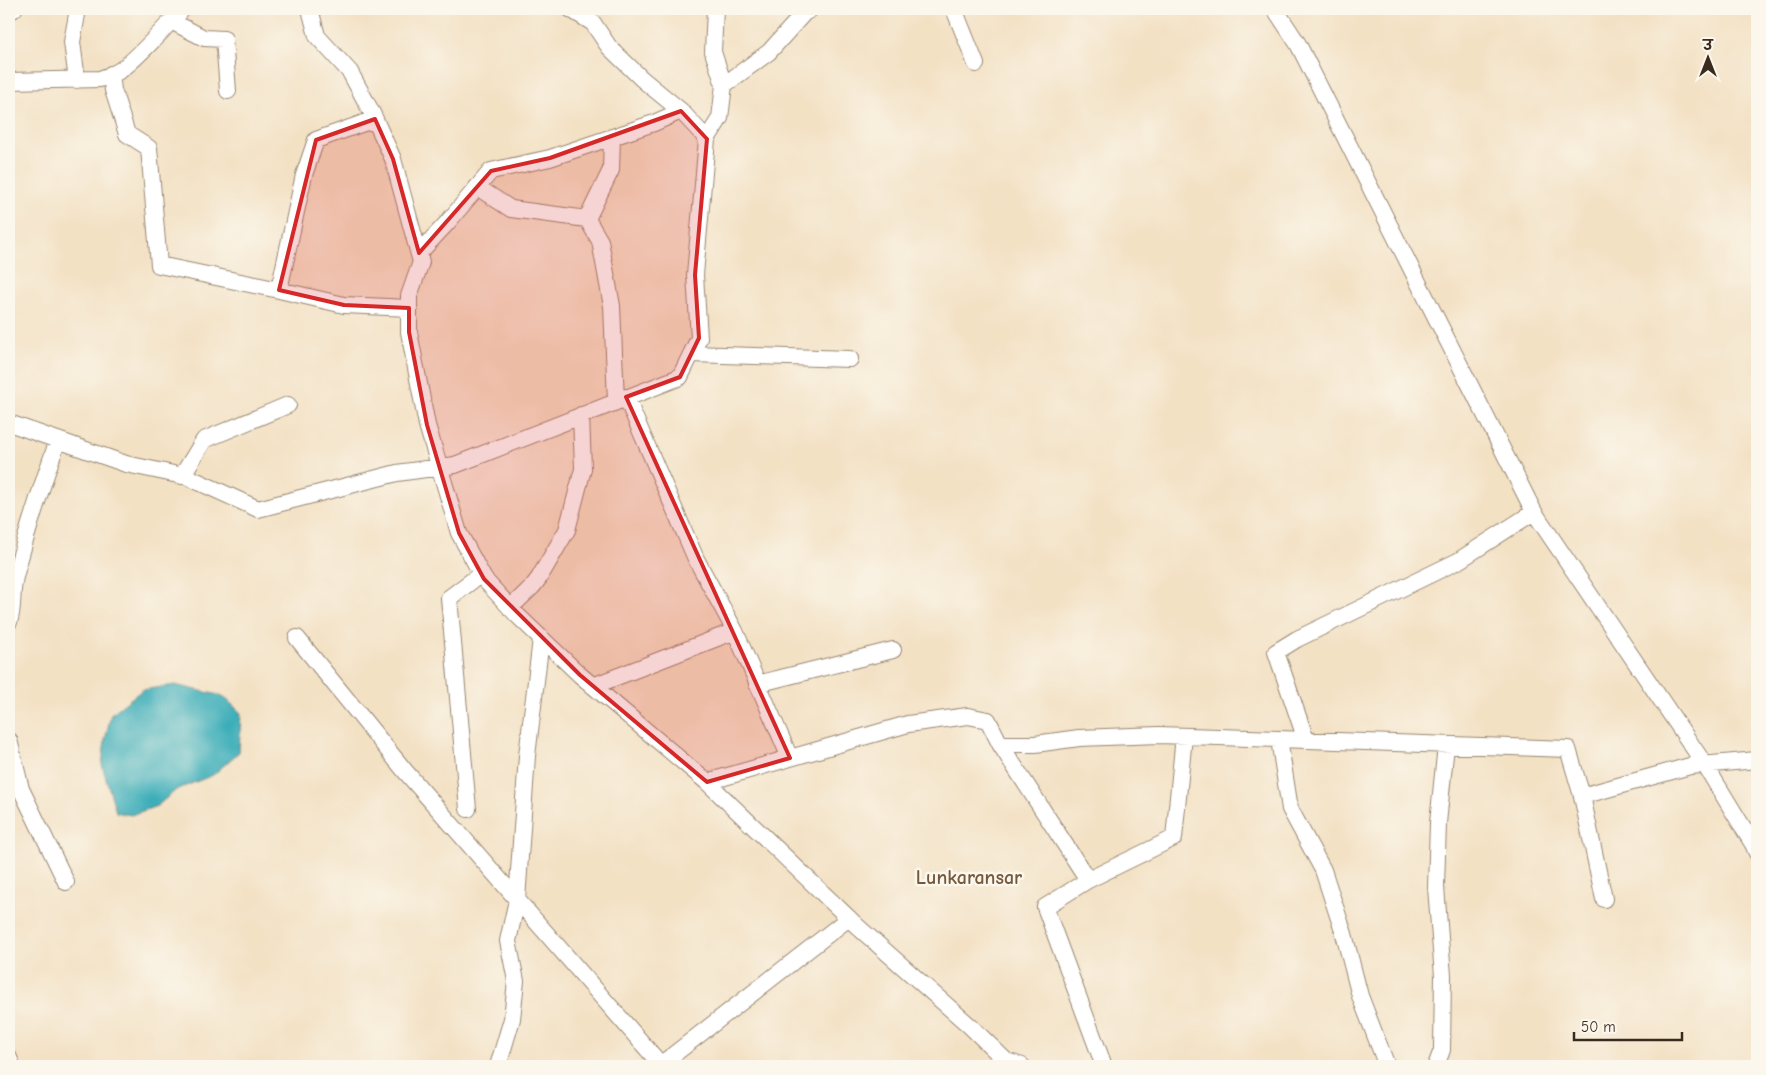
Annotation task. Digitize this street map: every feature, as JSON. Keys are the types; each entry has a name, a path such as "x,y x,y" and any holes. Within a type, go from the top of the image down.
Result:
{"street":[{"path":"9,12 14,9"},
{"path":"77,80 72,42 78,9"},
{"path":"310,9 317,36 350,72 375,120 392,159 421,262 409,296 409,332 427,425 459,533 484,579 510,608 593,686 707,782 849,918 1006,1061 1022,1066"},
{"path":"570,9 593,23 609,47 642,79 681,111 707,140"},
{"path":"9,423 126,464 182,476 258,509 397,473 455,465 621,399 680,378 699,338 695,275 707,140 720,118 724,85 713,52 715,9"},
{"path":"724,85 769,52 804,13 811,9"},
{"path":"954,9 976,64"},
{"path":"1276,9 1298,44 1534,512 1705,765 1757,853"},
{"path":"9,81 100,79 120,70 175,15 204,38 224,39 228,91"},
{"path":"111,74 113,90 127,134 149,148 159,265 279,290 344,306 409,308"},
{"path":"419,253 491,171 550,158 654,123 681,111"},
{"path":"279,290 304,175 316,140 375,120"},
{"path":"587,219 610,170 612,137"},
{"path":"477,187 511,209 587,219"},
{"path":"587,219 600,241 612,306 621,399 696,559 735,631 790,758"},
{"path":"691,354 850,359"},
{"path":"182,476 204,440 288,405"},
{"path":"510,608 539,578 567,530 582,469 581,415"},
{"path":"9,622 14,580 29,524 58,440"},
{"path":"1306,740 1276,652 1297,639 1458,561 1534,512"},
{"path":"468,809 449,598 481,574"},
{"path":"593,686 735,631"},
{"path":"297,638 404,771 661,1066 849,918"},
{"path":"498,1066 512,1019 516,981 508,941 517,900 527,756 542,638"},
{"path":"757,684 893,650"},
{"path":"707,782 908,724 968,716 988,720 1000,744 1088,880"},
{"path":"1000,744 1035,744 1079,738 1184,736 1568,749 1582,796 1604,899"},
{"path":"1104,1066 1045,907 1088,880 1174,838 1184,736"},
{"path":"1279,739 1290,809 1323,870 1344,934 1360,996 1387,1066"},
{"path":"9,740 20,789 66,882"},
{"path":"1436,1066 1442,1050 1443,976 1436,887 1438,823 1446,745"},
{"path":"1582,796 1690,766 1757,760"},
{"path":"993,1048 994,1066"},
{"path":"9,1058 12,1066"}],"highlighted area":[{"path":"681,111 707,139 695,275 699,338 680,377 626,397 790,758 707,782 580,675 484,579 459,533 427,425 409,332 409,308 344,305 279,290 316,140 375,119 393,159 419,253 491,171 550,158"}],"water":[{"path":"175,685 223,696 241,713 239,752 213,775 176,790 157,806 131,815 116,812 102,765 111,714 142,690"}],"district":[{"name":"Lunkaransar","path":"969,877"}]}
